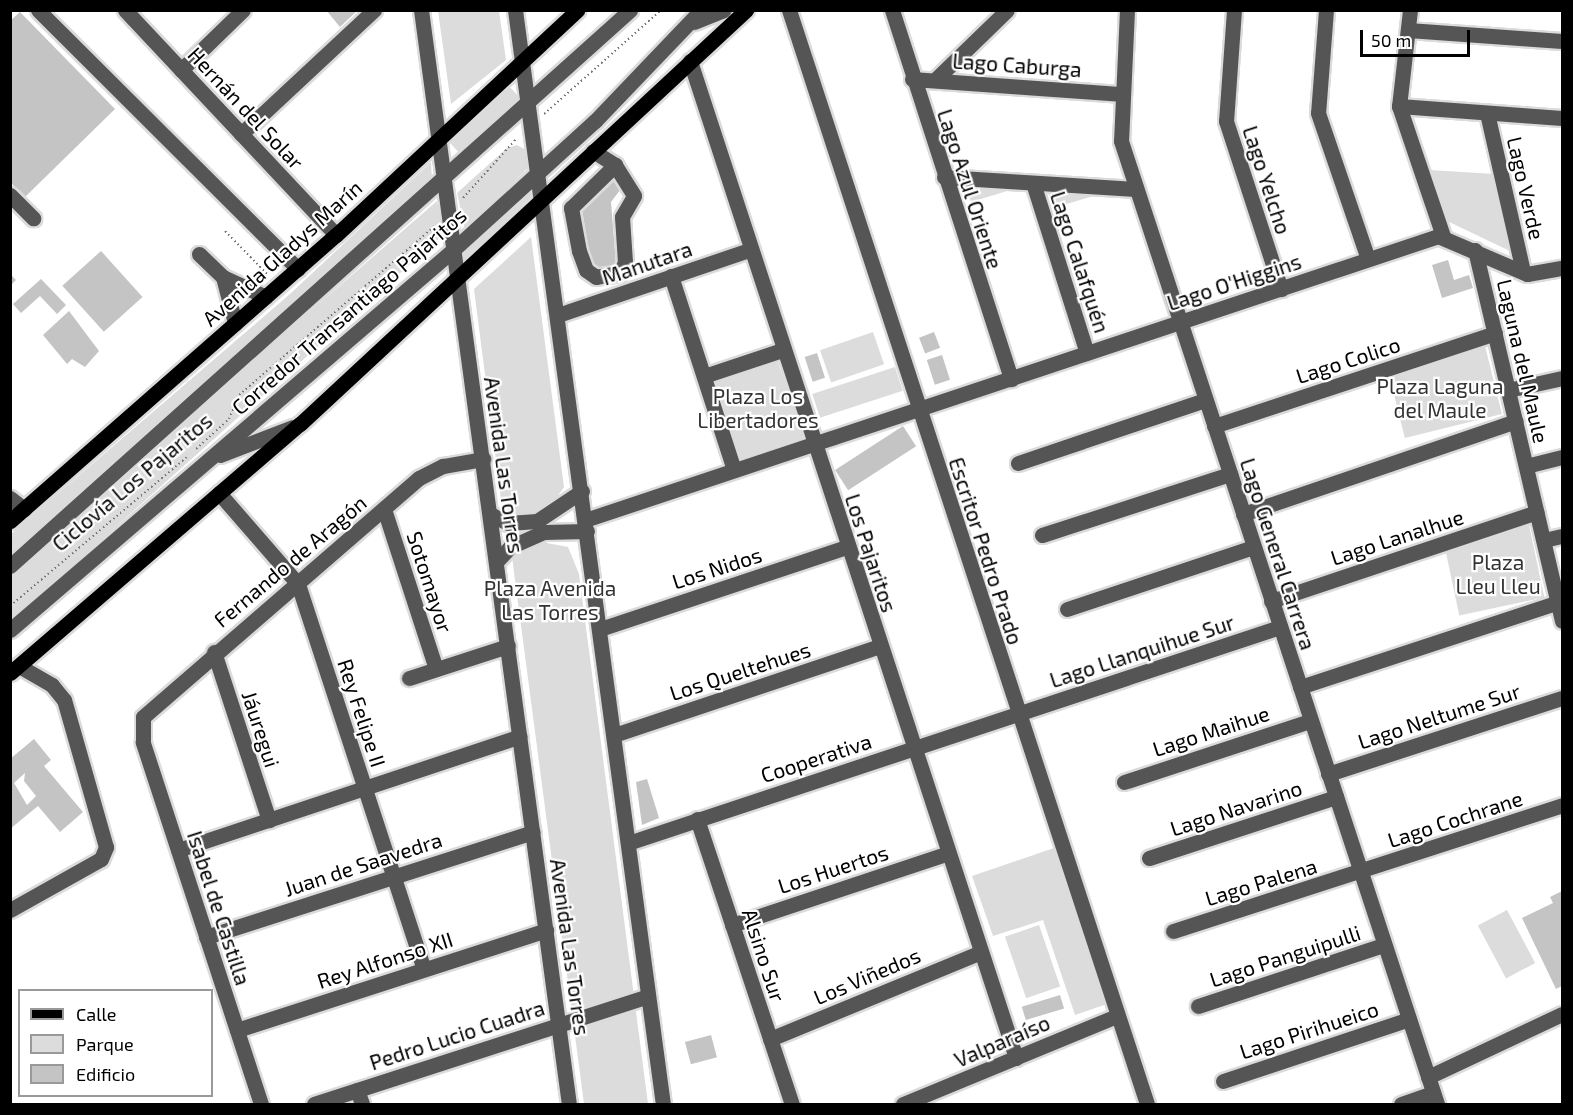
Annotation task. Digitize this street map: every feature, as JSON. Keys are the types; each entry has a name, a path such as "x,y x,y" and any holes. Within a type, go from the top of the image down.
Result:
{"main road":[{"name":"Avenida Gladys Marín","path":"10,521 336,235 577,10"},
{"path":"15,669 300,424 457,281 541,199 746,10"}],"street":[{"path":"39,10 298,269"},
{"name":"Hernán del Solar","path":"125,10 336,235"},
{"path":"181,70 243,10"},
{"path":"241,135 374,10"},
{"name":"Avenida Las Torres","path":"421,10 447,215 483,459 570,1104"},
{"path":"515,10 582,491 663,1104"},
{"name":"Corredor Transantiago Pajaritos","path":"10,566 443,182 630,10"},
{"name":"Corredor Transantiago Pajaritos","path":"10,630 453,250 538,173 701,10"},
{"path":"688,24 723,10"},
{"name":"Escritor Pedro Prado","path":"789,10 918,410 1147,1104"},
{"path":"935,80 1007,10"},
{"name":"Lago General Carrera","path":"1126,10 1119,94 1119,131 1136,189 1435,1099"},
{"name":"Lago Yelcho","path":"1234,10 1226,121 1281,289"},
{"path":"1326,10 1318,113 1368,259"},
{"path":"1410,10 1399,106 1443,236 1523,272 1563,268"},
{"name":"Lago Azul Oriente","path":"892,11 912,79 1011,379"},
{"path":"1408,30 1563,41"},
{"name":"Los Pajaritos","path":"690,61 749,250 1016,1058"},
{"name":"Lago Caburga","path":"912,79 1119,94"},
{"path":"1399,106 1563,118"},
{"name":"Lago Verde","path":"1487,112 1523,272"},
{"path":"593,151 615,165 634,196 622,217 625,262 620,273 596,277 586,270 579,251 572,208 615,165"},
{"path":"944,177 1136,189"},
{"name":"Lago Calafquén","path":"1032,183 1087,354"},
{"path":"10,195 33,219"},
{"name":"Lago O'Higgins","path":"497,561 514,545 544,532 586,526 734,470 1443,236"},
{"name":"Manutara","path":"558,315 749,250"},
{"name":"Laguna del Maule","path":"1475,250 1561,614"},
{"path":"199,254 223,277 266,297"},
{"path":"671,276 734,470"},
{"path":"223,277 235,323"},
{"name":"Lago Colico","path":"1214,426 1495,333"},
{"path":"704,376 782,350"},
{"path":"1509,390 1563,378"},
{"path":"1018,463 1205,400"},
{"path":"1243,514 1516,421"},
{"path":"212,458 300,424"},
{"path":"1526,466 1563,457"},
{"name":"Fernando de Aragón","path":"141,723 151,706 298,584 426,473 483,459"},
{"path":"1042,535 1230,474"},
{"path":"490,514 508,523 537,521 582,491"},
{"name":"Rey Felipe II","path":"219,493 298,584 424,969"},
{"path":"10,498 24,509"},
{"name":"Sotomayor","path":"384,509 436,669"},
{"name":"Lago Lanalhue","path":"1271,601 1537,512"},
{"path":"1544,540 1563,536"},
{"name":"Los Nidos","path":"600,629 847,547"},
{"path":"1066,609 1253,547"},
{"path":"1300,687 1561,614"},
{"name":"Lago Llanquihue Sur","path":"1018,714 1280,627"},
{"path":"409,678 508,646"},
{"name":"Los Queltehues","path":"614,735 880,646"},
{"name":"Jáuregui","path":"214,652 269,820"},
{"path":"10,910 101,859 106,847 64,700 52,685 15,669"},
{"name":"Lago Neltume Sur","path":"1328,774 1563,698"},
{"name":"Cooperativa","path":"628,843 1018,714"},
{"name":"Lago Maihue","path":"1124,782 1311,721"},
{"name":"Isabel de Castilla","path":"141,723 178,850 261,1104"},
{"path":"178,850 520,736"},
{"name":"Lago Navarino","path":"1149,858 1336,797"},
{"name":"Lago Cochrane","path":"1361,873 1563,805"},
{"name":"Alsino Sur","path":"697,819 792,1104"},
{"name":"Juan de Saavedra","path":"207,937 533,832"},
{"name":"Los Huertos","path":"732,925 948,853"},
{"name":"Lago Palena","path":"1173,931 1361,873"},
{"name":"Rey Alfonso XII","path":"237,1030 546,930"},
{"name":"Lago Panguipulli","path":"1198,1006 1384,945"},
{"name":"Los Viñedos","path":"770,1039 981,952"},
{"name":"Pedro Lucio Cuadra","path":"314,1104 360,1097 559,1024 648,996"},
{"path":"1428,1077 1563,1014"},
{"name":"Valparaíso","path":"903,1104 1117,1016"},
{"name":"Lago Pirihueico","path":"1223,1081 1409,1019"},
{"path":"1401,1104 1435,1099"}],"path":[{"name":"Ciclovía Los Pajaritos","path":"10,606 229,419 239,395 447,215 531,126 661,10"},
{"path":"225,231 279,286"}],"green space":[{"path":"438,11 499,11 506,60 451,104"},
{"path":"509,86 521,99 461,155 449,142"},
{"path":"517,145 531,153 532,164 465,230 457,193 507,148"},
{"path":"431,162 432,180 11,557 11,534 290,294"},
{"path":"1429,170 1495,174 1512,252 1445,220"},
{"path":"965,183 1017,188 971,202"},
{"path":"531,188 532,196 462,262 457,256"},
{"path":"1047,189 1100,194 1053,208"},
{"path":"437,201 444,234 11,620 11,572"},
{"name":"Plaza Avenida Las Torres","path":"531,237 564,487 546,513 510,513 501,499 474,289"},
{"path":"873,332 884,364 831,382 820,350"},
{"name":"Plaza Laguna del Maule","path":"1485,346 1502,414 1405,438 1388,370"},
{"name":"Plaza Los Libertadores","path":"776,357 804,434 801,442 743,460 737,457 712,381"},
{"path":"895,367 903,391 820,418 812,394"},
{"name":"Plaza Lleu Lleu","path":"1529,525 1544,597 1459,615 1444,543"},
{"name":"Plaza Avenida Las Torres","path":"536,541 568,547 579,574 648,1104 584,1104 512,557"},
{"path":"1054,848 1107,1004 1075,1015 1043,920 993,936 972,876"},
{"path":"1507,910 1535,963 1506,978 1478,925"},
{"path":"1039,925 1060,986 1026,998 1005,937"}],"building":[{"path":"326,10 358,10 340,27"},
{"path":"20,12 115,109 25,197 10,182 10,21"},
{"path":"610,177 619,180 620,190 611,202 616,265 604,274 592,268 581,204"},
{"path":"101,251 142,297 104,332 62,286"},
{"path":"1448,260 1454,280 1469,275 1473,288 1442,298 1432,265"},
{"path":"10,274 16,280 10,286"},
{"path":"41,279 66,305 57,314 40,296 21,313 13,304"},
{"path":"69,311 99,351 85,367 72,359 67,364 43,335"},
{"path":"934,332 940,348 925,354 919,338"},
{"path":"817,353 825,378 813,382 805,357"},
{"path":"942,355 950,380 935,385 927,360"},
{"path":"903,426 916,446 848,490 835,470"},
{"path":"34,739 51,760 44,766 83,812 60,832 38,806 10,829 10,759","holes":["25,773 24,781 36,796 27,805 14,783"]},
{"path":"647,779 659,818 642,825 636,782"},
{"path":"1562,891 1562,986 1556,989 1522,918 1553,903 1550,897"},
{"path":"1060,995 1064,1008 1026,1020 1022,1007"},
{"path":"711,1035 717,1057 691,1064 685,1042"}]}
